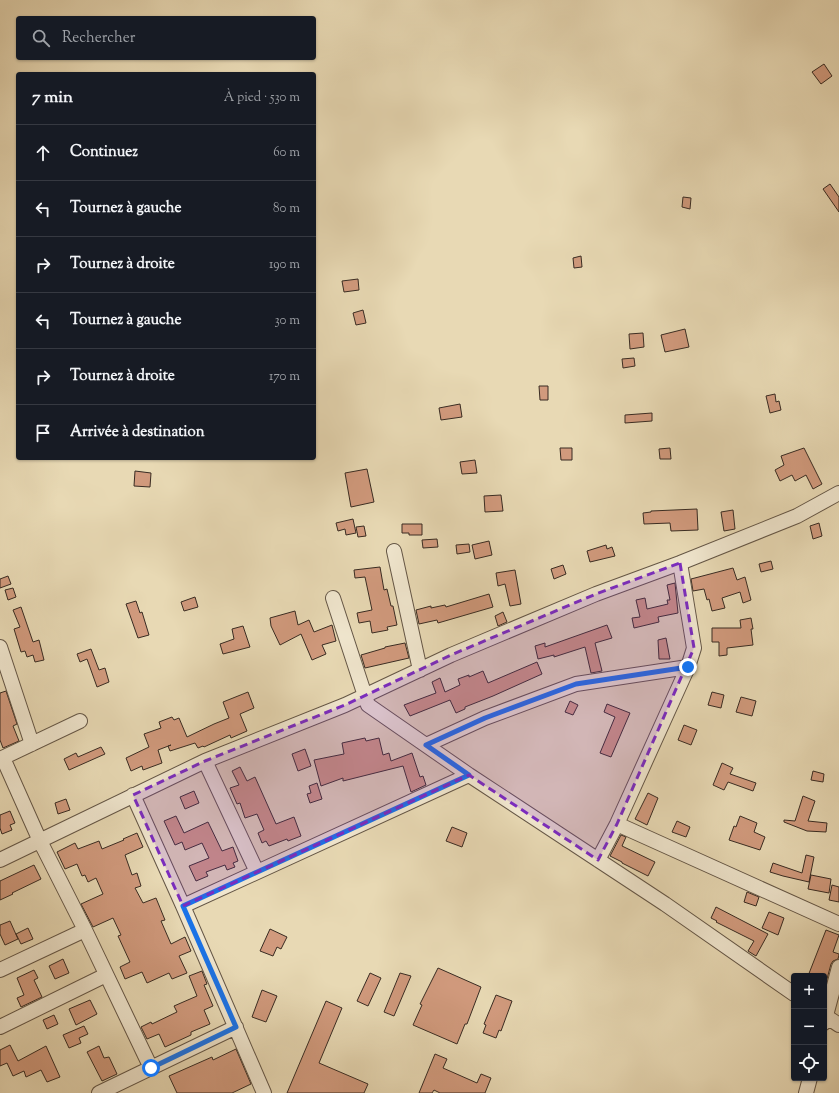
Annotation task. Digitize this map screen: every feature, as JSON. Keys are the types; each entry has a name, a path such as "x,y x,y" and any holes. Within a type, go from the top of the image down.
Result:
{"street":[{"path":"0,860 205,761 364,696 451,655 596,594 680,563 796,516 839,493"},
{"path":"394,551 420,670"},
{"path":"598,860 617,824 688,667 694,648 680,563"},
{"path":"333,598 368,705 469,775 665,904 791,992"},
{"path":"0,647 5,679 32,744"},
{"path":"426,745 485,718 576,684 688,667"},
{"path":"80,720 1,759 151,1068"},
{"path":"205,761 257,872"},
{"path":"183,906 469,775"},
{"path":"133,795 264,1093"},
{"path":"617,824 839,924"},
{"path":"0,970 85,930"},
{"path":"827,1011 839,967"},
{"path":"0,1027 106,975"},
{"path":"827,1019 839,1025"},
{"path":"99,1093 236,1027"},
{"path":"806,1093 809,1081"}],"highlighted area":[{"path":"680,563 694,648 617,824 598,860 469,775 183,906 133,795 205,761 345,705 451,655 596,594"}],"building":[{"path":"824,64 832,76 821,84 812,72"},
{"path":"830,184 839,197 839,212 823,189"},
{"path":"683,197 691,198 690,209 682,207"},
{"path":"581,256 582,267 574,268 573,258"},
{"path":"358,279 359,290 344,292 342,281"},
{"path":"363,310 366,323 356,325 353,313"},
{"path":"685,329 689,347 665,352 661,335"},
{"path":"643,333 644,347 630,349 629,334"},
{"path":"634,358 635,366 623,368 622,359"},
{"path":"539,386 548,386 548,400 540,400"},
{"path":"775,394 776,402 779,401 781,410 770,413 766,396"},
{"path":"460,404 462,417 441,420 439,408"},
{"path":"652,413 652,421 625,423 625,415"},
{"path":"560,448 572,448 572,460 561,460"},
{"path":"670,448 671,459 660,459 659,449"},
{"path":"804,448 822,484 813,489 806,475 795,481 792,475 780,481 775,470 784,465 781,456"},
{"path":"475,460 477,473 462,474 460,462"},
{"path":"367,469 374,502 351,507 345,473"},
{"path":"135,471 151,473 150,487 134,486"},
{"path":"501,495 503,511 485,512 484,496"},
{"path":"697,509 698,530 671,531 670,523 644,524 643,513 651,511"},
{"path":"733,510 735,529 724,531 721,512"},
{"path":"353,519 356,533 346,535 345,529 338,531 336,523"},
{"path":"819,523 822,536 813,539 810,526"},
{"path":"402,524 422,524 422,535 409,535 409,533 402,533"},
{"path":"364,526 366,536 358,537 356,527"},
{"path":"437,539 438,547 423,548 422,540"},
{"path":"489,541 492,555 475,559 472,545"},
{"path":"469,544 470,552 457,554 456,545"},
{"path":"606,545 607,549 612,547 615,556 590,562 587,551"},
{"path":"771,561 773,569 761,572 759,564"},
{"path":"563,565 566,574 554,579 551,569"},
{"path":"380,567 384,590 387,589 391,606 393,606 397,625 387,627 388,630 372,633 370,621 359,623 357,613 372,610 365,577 355,578 354,570"},
{"path":"733,568 737,580 745,577 751,600 743,603 740,592 722,598 725,608 712,611 709,599 707,600 704,589 693,591 691,579"},
{"path":"515,570 521,604 510,606 505,584 498,586 496,573"},
{"path":"8,576 11,584 0,588 0,579"},
{"path":"675,583 678,613 658,617 659,622 634,628 632,618 640,617 636,600 645,598 647,609 668,604 667,600 670,600 667,585"},
{"path":"13,588 16,597 8,600 5,590"},
{"path":"489,594 493,607 438,623 437,620 419,624 416,610 431,606 431,608 445,605 446,607"},
{"path":"195,597 198,607 184,611 181,602"},
{"path":"136,601 140,613 142,612 149,635 138,638 126,604"},
{"path":"21,607 33,642 39,640 44,660 35,662 33,655 27,657 25,651 21,652 14,629 20,627 13,610"},
{"path":"295,611 298,625 309,620 314,632 332,625 336,641 322,645 326,654 312,660 301,634 280,645 271,626 270,618"},
{"path":"503,612 507,622 498,626 495,616"},
{"path":"751,618 753,645 727,648 727,655 719,656 719,642 712,642 712,628 741,628 740,620"},
{"path":"607,625 612,638 595,643 602,671 591,673 585,647 554,657 554,655 538,659 535,646 545,643 545,647"},
{"path":"243,626 250,647 223,654 220,644 234,639 232,629"},
{"path":"666,638 670,659 659,659 658,640"},
{"path":"405,643 409,658 365,668 361,655 385,647"},
{"path":"91,649 99,670 105,668 109,682 97,687 87,659 80,662 77,654"},
{"path":"537,662 542,674 465,707 465,709 456,713 450,700 410,716 404,705 436,693 432,682 440,678 445,692 460,685 458,679 469,675 469,677 483,671 488,683"},
{"path":"6,691 17,724 13,726 19,741 3,748 0,740 0,693"},
{"path":"248,692 254,708 240,714 247,731 231,738 230,735 204,747 198,748 195,743 170,751 168,746 158,750 162,763 143,770 142,766 131,771 126,758 149,747 144,734 161,728 159,722 172,717 174,720 179,718 187,737 229,718 223,702"},
{"path":"712,692 724,695 721,708 708,705"},
{"path":"741,697 756,701 752,716 736,712"},
{"path":"570,701 578,705 573,715 565,712"},
{"path":"607,704 630,713 611,757 600,753 615,717 604,712"},
{"path":"684,725 697,730 691,745 678,740"},
{"path":"365,738 366,741 379,738 383,755 389,753 391,761 412,753 420,777 423,776 426,785 411,792 403,766 343,781 343,778 321,786 314,760 344,754 342,743"},
{"path":"101,747 105,754 69,770 64,759 76,753 78,757"},
{"path":"305,749 311,766 298,771 292,754"},
{"path":"722,763 733,768 730,774 756,783 753,791 728,782 724,790 713,785"},
{"path":"240,767 247,781 255,777 276,824 294,817 301,836 288,841 287,839 269,846 266,841 262,843 258,833 264,830 257,814 245,818 240,803 237,804 230,788 239,785 232,771"},
{"path":"813,771 824,774 823,782 811,780"},
{"path":"317,783 322,799 310,803 307,794 311,793 309,786"},
{"path":"194,791 199,803 185,809 180,797"},
{"path":"648,793 658,798 647,825 635,819"},
{"path":"803,796 815,801 808,821 827,823 826,832 807,831 784,822 784,820 795,821"},
{"path":"66,799 70,810 58,814 55,803"},
{"path":"10,811 15,823 10,825 12,830 2,834 0,828 0,815"},
{"path":"176,816 184,833 208,822 222,851 233,847 238,861 233,863 235,867 227,870 225,865 206,872 208,876 196,881 189,866 209,858 202,843 185,850 182,842 175,845 164,821"},
{"path":"740,816 757,823 754,832 765,837 760,850 729,840 734,826 736,827"},
{"path":"677,821 690,827 686,837 672,832"},
{"path":"452,827 467,833 462,847 446,841"},
{"path":"137,833 143,847 125,855 132,875 137,873 141,886 135,888 143,903 156,898 165,920 161,921 171,944 185,937 191,951 179,956 187,973 172,979 169,973 147,983 142,972 125,979 120,967 130,962 118,936 121,935 113,918 93,927 81,904 103,894 96,878 88,882 85,875 82,876 77,864 65,869 57,852 75,843 78,849 99,841 102,849"},
{"path":"621,835 626,837 622,846 655,862 648,876 610,856"},
{"path":"806,855 814,857 809,882 770,872 773,863 802,873"},
{"path":"34,865 41,879 0,900 0,881"},
{"path":"811,875 831,879 829,893 808,889"},
{"path":"832,885 839,887 839,902 829,900"},
{"path":"747,892 759,897 756,906 744,902"},
{"path":"716,907 768,934 756,956 748,951 754,941 711,918"},
{"path":"769,912 784,918 778,935 762,928"},
{"path":"10,921 18,939 5,945 0,934 0,925"},
{"path":"28,928 33,939 21,944 16,934"},
{"path":"270,929 287,937 281,949 277,947 273,956 260,951"},
{"path":"826,930 839,935 833,952 839,954 838,959 833,961 831,964 827,979 827,973 809,973"},
{"path":"63,959 69,973 55,979 49,966"},
{"path":"438,968 481,987 467,1024 465,1024 457,1044 413,1025 422,1005 420,1004"},
{"path":"34,970 38,978 34,980 42,997 21,1007 17,998 24,995 17,978"},
{"path":"202,971 207,984 204,985 213,1006 204,1010 210,1024 191,1032 191,1035 165,1047 159,1034 147,1039 141,1027 151,1022 152,1024 177,1012 174,1006 197,996 189,976"},
{"path":"370,973 381,978 368,1006 357,1001"},
{"path":"400,973 411,976 394,1016 384,1012"},
{"path":"262,990 277,996 266,1022 252,1017"},
{"path":"496,995 512,1001 501,1031 499,1030 496,1038 483,1033 486,1025 484,1024"},
{"path":"90,1000 97,1014 76,1025 69,1009"},
{"path":"326,1001 342,1008 319,1063 368,1084 364,1093 287,1093"},
{"path":"54,1015 58,1024 47,1029 43,1020"},
{"path":"84,1026 88,1034 79,1038 81,1043 69,1048 63,1035"},
{"path":"10,1045 18,1061 46,1046 60,1077 47,1082 41,1070 26,1077 24,1071 13,1076 7,1063 0,1066 0,1050"},
{"path":"99,1046 104,1058 109,1057 117,1074 102,1081 87,1052"},
{"path":"236,1049 251,1084 232,1093 177,1093 169,1076 212,1057 213,1060"},
{"path":"435,1054 447,1059 443,1068 477,1083 481,1074 491,1078 485,1093 440,1093 434,1090 432,1093 419,1093"}],"route":[{"path":"151,1068 236,1027 183,906 469,775 426,745 485,718 576,684 688,667"}]}
